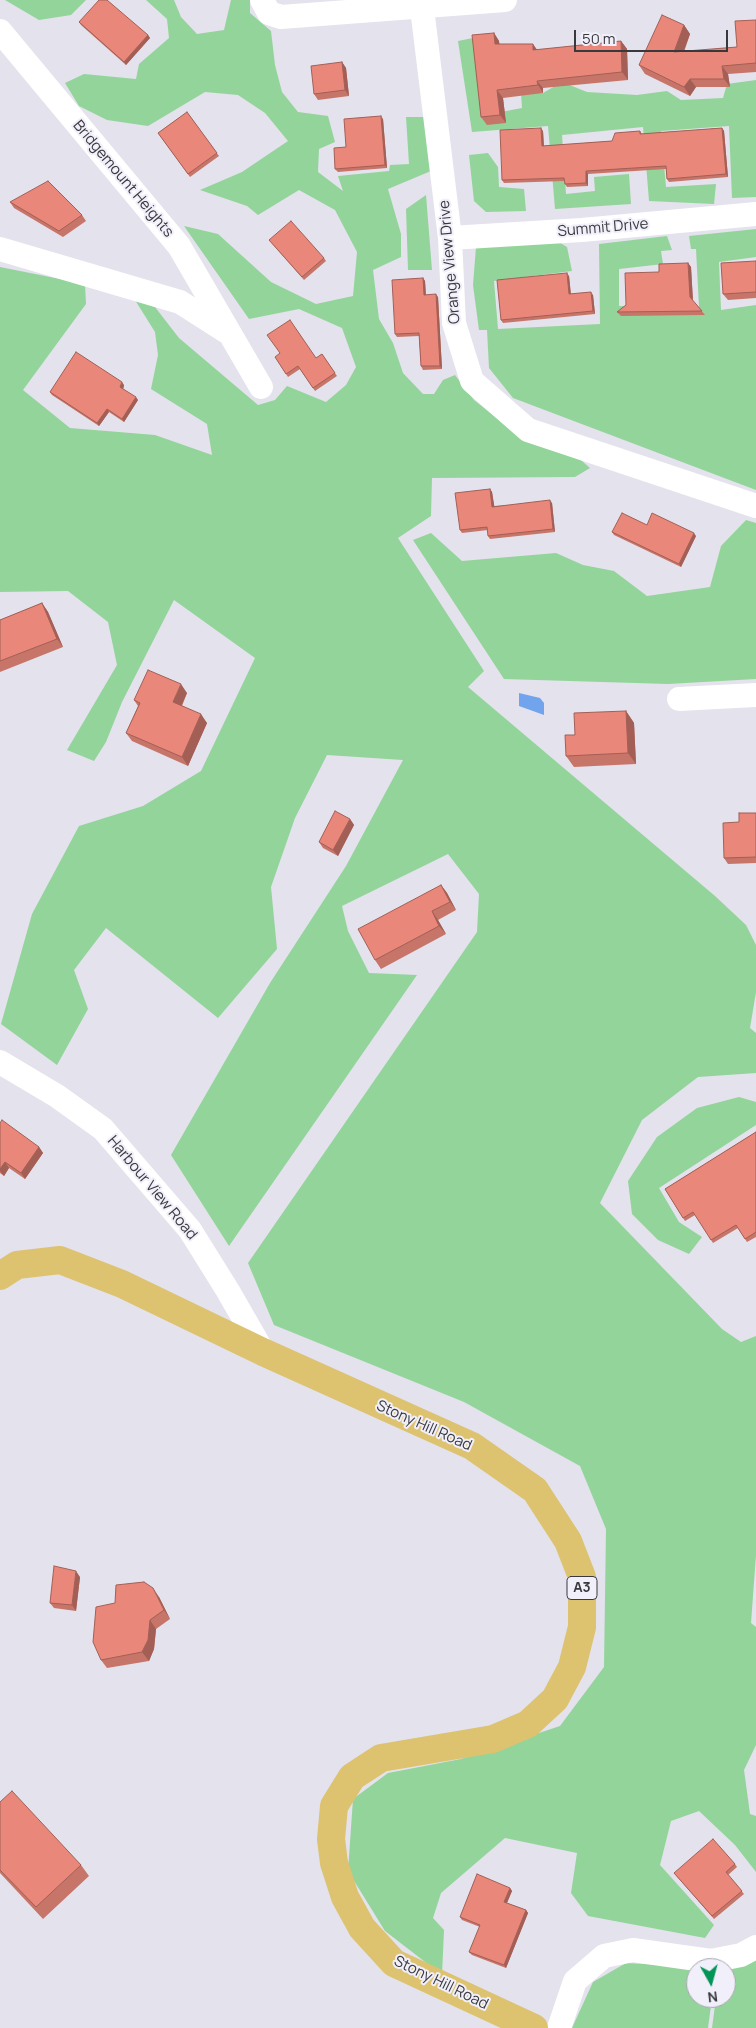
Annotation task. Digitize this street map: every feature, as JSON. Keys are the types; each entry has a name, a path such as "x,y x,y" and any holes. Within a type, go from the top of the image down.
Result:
{"main road":[{"name":"Stony Hill Road","path":"0,1276 17,1265 60,1260 122,1284 263,1352 472,1446 535,1490 568,1541 582,1577 582,1627 572,1668 555,1699 528,1724 493,1739 381,1758 352,1777 334,1806 331,1839 334,1863 345,1897 362,1928 394,1962 534,2028"}],"street":[{"path":"265,7 281,17 422,8 505,0"},
{"name":"Orange View Drive","path":"422,8 450,238 454,323 472,381 528,430 756,506"},
{"name":"Bridgemount Heights","path":"0,31 179,246 261,387"},
{"name":"Summit Drive","path":"450,238 582,230 756,214"},
{"name":"Bridgemount Heights","path":"0,250 180,302 233,337"},
{"path":"679,699 756,695"},
{"name":"Harbour View Road","path":"0,1062 57,1096 103,1129 190,1230 263,1352"},
{"path":"559,2028 575,1981 604,1956 633,1950 711,1961 741,1954 756,1946"}],"green space":[{"path":"5,0 86,0 71,15 39,20"},
{"path":"146,0 174,0 181,17 197,34 224,30 231,0 250,0 250,13 271,31 275,65 282,92 298,112 328,116 335,142 319,149 318,172 343,191 338,176 389,171 390,165 409,164 406,117 425,117 431,171 388,189 401,234 401,257 373,270 379,319 393,343 403,373 423,394 434,394 443,380 455,375 474,400 522,438 573,453 590,468 575,477 432,478 431,516 398,538 484,671 468,687 715,896 746,925 756,945 756,992 750,1028 756,1033 756,1073 698,1077 642,1120 600,1203 722,1329 741,1342 756,1336 756,1555 751,1623 756,1627 756,1745 744,1770 750,1814 756,1816 756,1872 735,1845 699,1811 671,1821 660,1865 714,1925 705,1938 588,1916 571,1893 577,1853 505,1838 441,1893 433,1918 444,1930 442,1975 385,1931 348,1871 353,1799 388,1773 461,1759 560,1726 604,1667 606,1529 580,1466 464,1402 274,1325 248,1263 477,932 479,894 448,854 342,906 348,931 369,973 417,975 229,1246 171,1155 270,983 346,866 403,760 327,755 295,818 271,887 277,949 218,1018 106,928 74,970 88,1009 57,1065 1,1024 32,914 79,826 143,806 201,771 255,658 174,600 122,702 106,742 94,761 67,750 117,665 108,622 68,591 0,592 0,267 85,284 86,304 23,390 70,428 155,435 212,455 207,424 151,389 158,355 155,332 135,300 155,307 179,338 258,405 275,400 287,386 326,402 346,385 356,367 342,328 299,309 249,319 184,226 218,234 271,282 316,304 353,296 357,252 335,210 299,190 258,215 247,206 200,190 242,172 288,141 265,113 238,95 205,92 148,126 107,120 79,106 65,83 84,74 136,79 139,64 169,38 167,19"},
{"path":"473,38 485,115 522,108 521,92 543,93 562,82 587,92 637,95 667,91 681,100 723,98 727,84 756,80 756,197 732,198 729,126 661,131 666,187 716,184 714,204 649,201 643,127 562,135 566,194 595,191 594,177 629,174 631,204 555,209 548,126 472,132 458,41"},
{"path":"488,153 498,167 499,187 524,189 526,211 486,212 474,201 469,155"},
{"path":"426,195 432,270 408,270 406,209"},
{"path":"756,229 756,257 719,262 721,310 756,305 756,490 513,398 489,368 487,330 479,330 473,285 476,247 557,241 567,247 572,271 494,281 498,329 600,324 599,244 667,236 672,250 661,251 663,264 619,269 619,306 699,307 696,249 691,249 689,236"},
{"path":"746,520 756,523 756,679 668,684 504,679 413,540 431,533 462,561 556,553 583,565 614,571 647,596 710,587 721,546"},
{"path":"739,1097 756,1102 756,1125 659,1188 679,1222 702,1237 689,1254 658,1240 632,1214 628,1181 657,1137 697,1108"},
{"path":"756,1958 756,2028 712,2028 715,2008 736,2008 736,1965"},
{"path":"626,1963 686,1966 686,2008 711,2008 708,2028 572,2028 593,1982"}],"water":[{"path":"519,693 540,698 544,703 544,715 519,706"}],"building":[{"path":"99,0 107,0 148,35 124,62 79,22"},
{"path":"662,15 684,25 674,52 737,47 735,21 756,20 756,63 722,66 724,79 690,79 684,87 639,65"},
{"path":"494,33 495,44 533,44 533,50 621,41 622,72 537,81 538,85 497,90 500,115 481,117 472,35"},
{"path":"342,62 345,90 314,94 311,66"},
{"path":"187,112 217,153 188,174 158,133"},
{"path":"381,116 385,165 335,169 334,148 346,147 344,119"},
{"path":"541,128 542,146 612,141 615,133 640,131 640,134 722,128 726,174 667,179 666,166 586,171 586,183 565,184 564,178 502,180 500,130"},
{"path":"48,181 82,215 59,231 10,202"},
{"path":"291,221 324,258 302,277 269,240"},
{"path":"756,261 756,292 723,294 721,263"},
{"path":"688,263 690,297 702,311 617,312 626,305 625,273 659,272 659,264"},
{"path":"567,273 569,294 591,292 593,311 501,320 497,280"},
{"path":"423,278 424,295 436,294 440,366 421,366 419,333 395,334 392,280"},
{"path":"290,320 316,358 322,354 335,373 313,388 298,366 286,374 275,357 280,353 267,335"},
{"path":"76,352 122,382 120,387 136,397 122,419 107,409 97,423 50,392"},
{"path":"490,489 492,507 550,500 553,529 488,536 487,527 460,530 455,493"},
{"path":"622,513 647,525 652,513 694,533 679,564 612,532"},
{"path":"42,603 57,639 0,661 0,620"},
{"path":"148,670 181,684 173,702 201,714 182,757 126,733 140,703 134,700"},
{"path":"626,711 628,753 566,756 565,735 575,735 574,713"},
{"path":"335,811 350,819 333,850 319,842"},
{"path":"739,813 756,813 756,857 724,858 723,823 739,822"},
{"path":"441,885 450,902 432,911 439,926 375,960 358,929"},
{"path":"2,1120 39,1147 21,1173 5,1162 0,1169 0,1123"},
{"path":"756,1132 756,1232 745,1239 736,1225 711,1240 693,1212 683,1218 665,1189"},
{"path":"54,1566 76,1571 72,1605 50,1603"},
{"path":"144,1582 153,1588 164,1610 150,1620 148,1640 142,1652 101,1660 93,1642 96,1607 115,1603 116,1585"},
{"path":"12,1791 81,1865 36,1907 0,1870 0,1802"},
{"path":"713,1839 735,1864 726,1872 742,1891 712,1916 674,1873"},
{"path":"477,1874 510,1888 504,1902 526,1910 504,1965 469,1952 480,1925 460,1917"}]}
